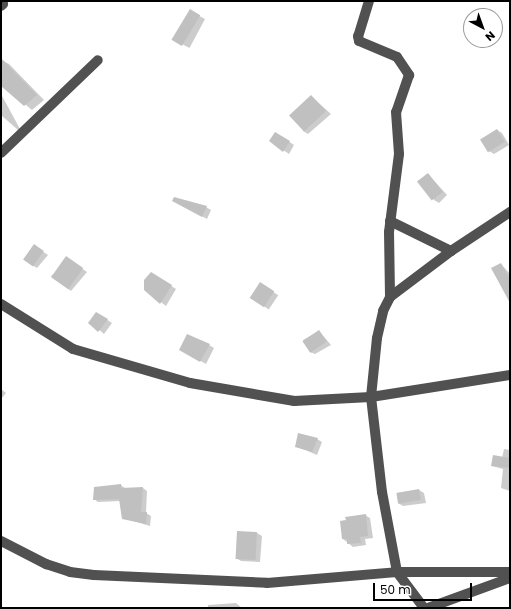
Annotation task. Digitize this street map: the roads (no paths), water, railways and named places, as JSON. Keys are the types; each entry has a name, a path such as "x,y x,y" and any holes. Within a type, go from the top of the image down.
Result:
{"street":[{"path":"369,1 358,36 359,41 397,57 409,75 396,112 399,154 390,221 390,297"},
{"path":"1,153 98,60"},
{"path":"424,608 397,572 382,492 371,397 377,338 383,311 390,297 451,251 510,212"},
{"path":"390,221 451,251"},
{"path":"1,304 73,349 190,383 294,401 371,397 510,375"},
{"path":"1,541 46,564 70,572 94,574 267,582 397,572 510,572"},
{"path":"428,608 510,578"}]}
